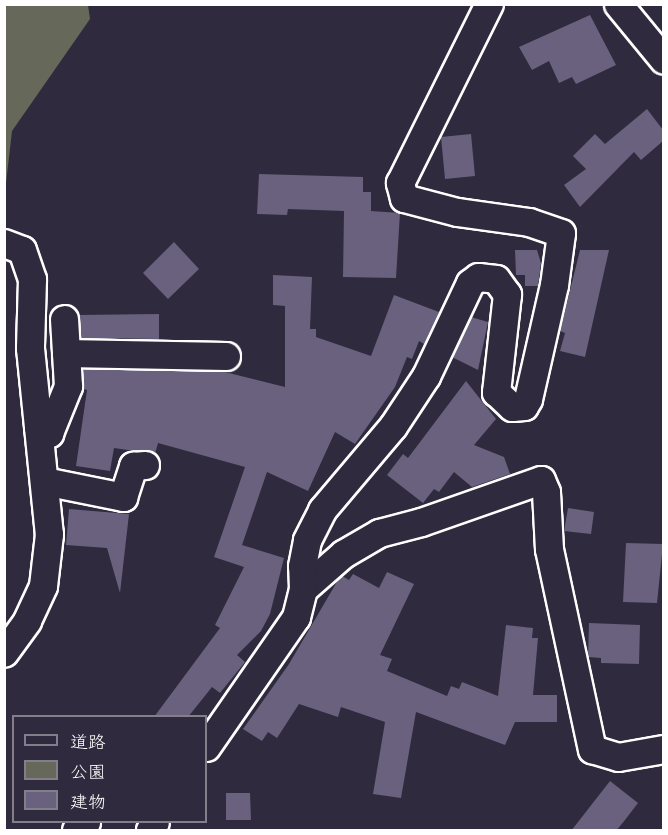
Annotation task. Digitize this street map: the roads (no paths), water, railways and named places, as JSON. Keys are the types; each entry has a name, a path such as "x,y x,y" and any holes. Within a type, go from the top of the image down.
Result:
{"street":[{"path":"210,731 296,617 303,589 302,566 307,540 322,510 393,426 426,376 470,283 478,277 496,279 507,294 496,392 512,407 524,406 528,399 554,285 561,233 529,222 457,212 404,198 399,183 489,4"},
{"path":"618,4 663,60"},
{"path":"4,243 22,250 32,279 30,348 44,481 48,562 27,621 4,653"},
{"path":"38,427 49,433 60,413 68,386 64,319"},
{"path":"66,353 226,356"},
{"path":"44,481 123,497 133,466 146,465"},
{"path":"303,589 343,554 379,533 421,522 541,480 546,492 549,549 592,749 618,757 663,749"}]}
